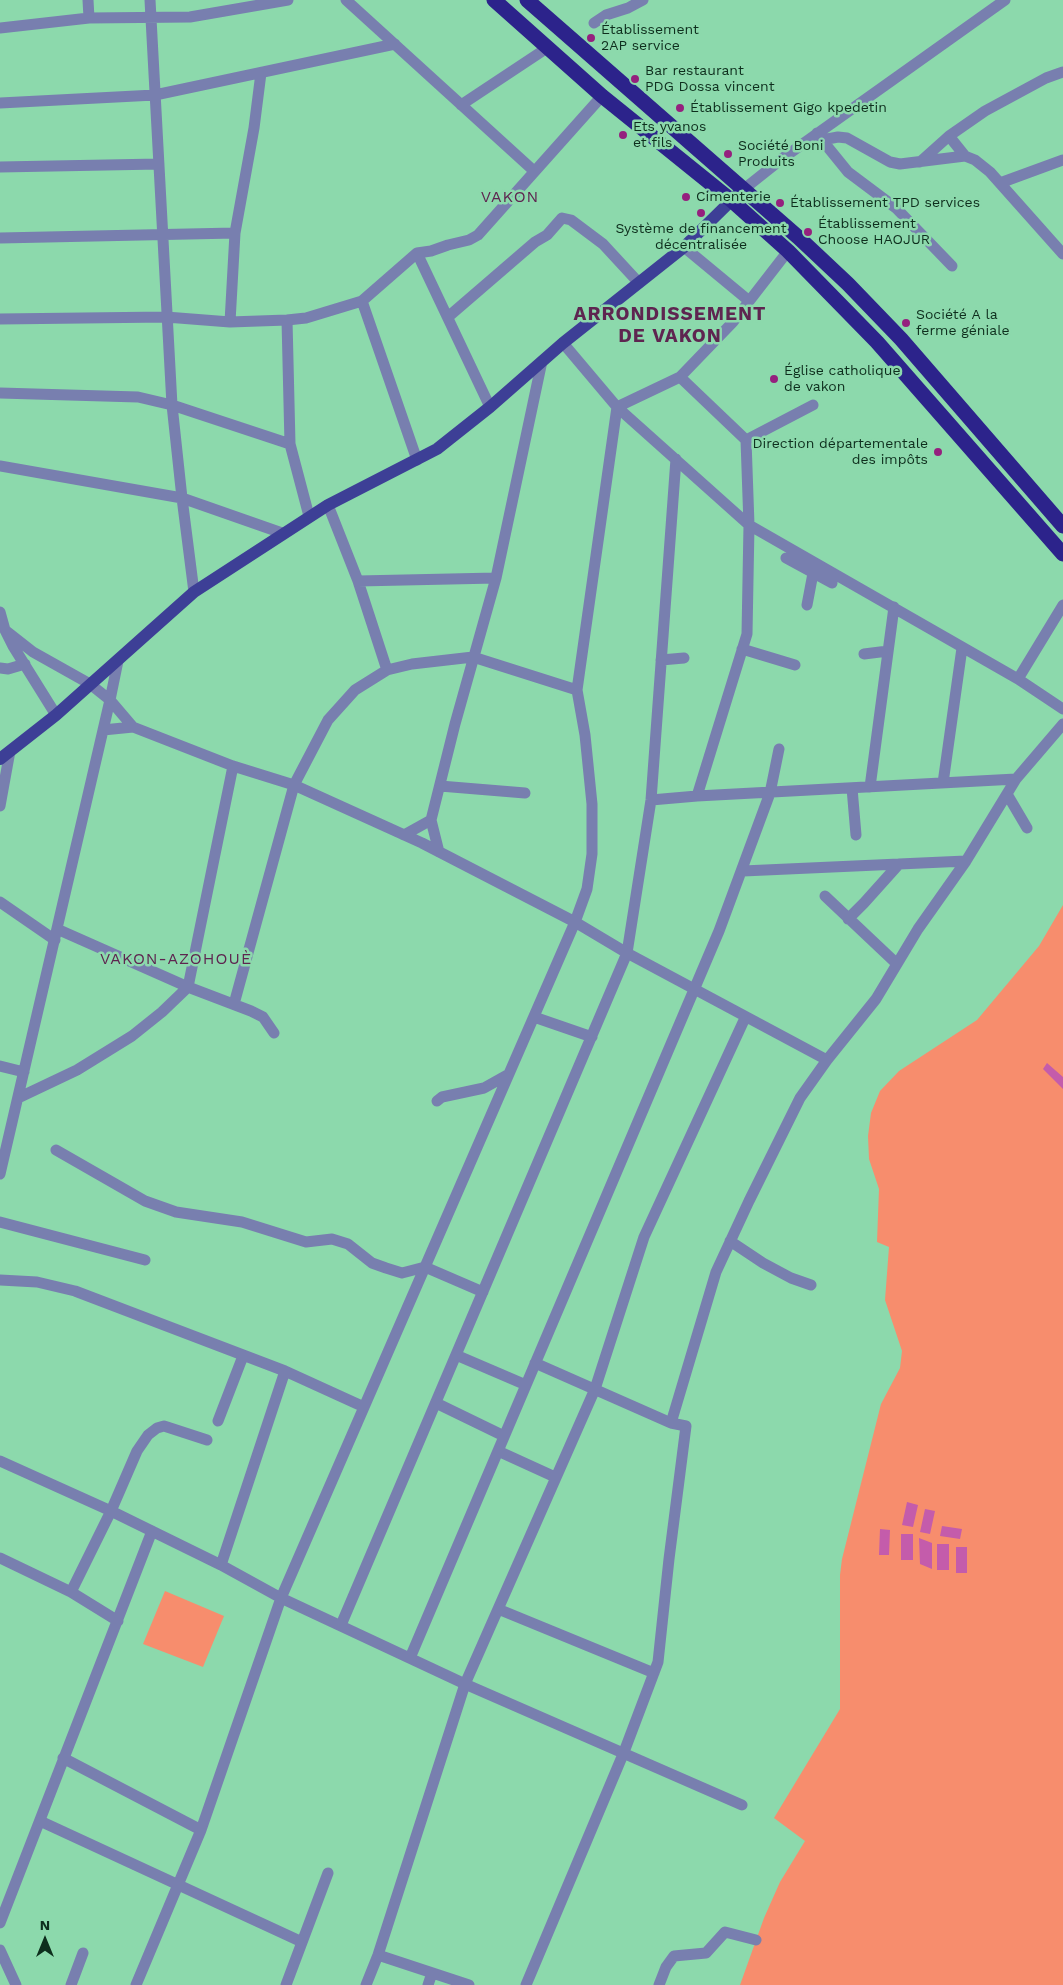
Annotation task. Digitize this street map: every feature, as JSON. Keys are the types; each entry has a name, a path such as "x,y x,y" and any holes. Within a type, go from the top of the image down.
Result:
{"highway":[{"path":"494,0 602,96 731,200 788,251 877,342 1063,554"},
{"path":"527,0 744,189 810,248 875,311 1063,526"}],"main road":[{"path":"0,759 56,715 194,592 328,504 437,449 490,407 542,360 684,247 744,189"}],"street":[{"path":"88,0 89,18"},
{"path":"150,0 172,405 194,592"},
{"path":"0,28 89,18 190,17 288,0"},
{"path":"346,0 534,171"},
{"path":"594,23 606,15 628,8 643,0"},
{"path":"744,189 820,136 989,4 1005,0"},
{"path":"0,103 155,95 395,44"},
{"path":"461,105 547,48"},
{"path":"920,162 949,136 985,111 1046,78 1063,72"},
{"path":"230,322 235,233 254,128 261,73"},
{"path":"0,319 166,317 230,322 287,320 306,318 362,301 417,253 431,251 478,236 602,96"},
{"path":"820,136 847,138 890,162 900,164 965,156 975,160 1000,183 1063,254"},
{"path":"820,136 848,172 896,208 952,266"},
{"path":"949,136 965,156"},
{"path":"1000,183 1063,160"},
{"path":"0,167 159,164"},
{"path":"448,317 535,242 547,236 562,218 571,220 603,244 639,283"},
{"path":"0,238 235,233"},
{"path":"684,247 748,300"},
{"path":"618,407 680,377 733,322 748,300 788,251"},
{"path":"417,253 490,407"},
{"path":"362,301 418,460"},
{"path":"287,320 290,444 309,516"},
{"path":"562,344 618,407 749,525 814,568 832,583"},
{"path":"439,852 431,820 473,657 496,578 542,360"},
{"path":"680,377 746,440 749,525 747,634 697,796"},
{"path":"0,393 138,397 172,405 290,444"},
{"path":"746,440 813,405"},
{"path":"136,1985 201,1830 281,1598 576,922 587,889 592,854 590,784 585,735 577,690 618,407"},
{"path":"341,1625 627,953 651,800 676,459"},
{"path":"0,466 182,498 282,533"},
{"path":"328,504 358,581 387,670"},
{"path":"786,558 814,568 894,607 1018,679 1063,708"},
{"path":"807,605 814,568"},
{"path":"358,581 496,578"},
{"path":"1018,679 1063,605"},
{"path":"870,787 894,607"},
{"path":"0,612 5,630 56,715"},
{"path":"5,630 33,652 90,684 110,700 133,726 234,766 294,785 404,835 576,922 694,990 827,1060"},
{"path":"943,783 962,648"},
{"path":"742,649 795,665"},
{"path":"864,654 888,651"},
{"path":"234,1004 294,785 328,720 355,690 387,670 412,664 473,657 577,690"},
{"path":"661,660 684,658"},
{"path":"0,1174 5,1130 18,1098 118,661"},
{"path":"0,668 8,669 25,664"},
{"path":"671,1423 716,1272 800,1098 827,1060 876,999 918,929 966,860 1016,779 1063,724"},
{"path":"103,730 133,726"},
{"path":"410,1658 694,990 742,871 770,793 779,749"},
{"path":"0,806 10,751"},
{"path":"18,1098 77,1070 132,1036 162,1012 188,987 234,766"},
{"path":"651,800 1016,779"},
{"path":"440,786 525,793"},
{"path":"852,788 856,835"},
{"path":"1007,794 1027,828"},
{"path":"404,835 431,820"},
{"path":"742,871 966,860"},
{"path":"848,919 899,864"},
{"path":"825,896 897,964"},
{"path":"0,902 56,934 234,1004 263,1018 274,1033"},
{"path":"534,1017 592,1036"},
{"path":"366,1985 378,1955 465,1684 595,1389 644,1238 745,1018"},
{"path":"0,1066 24,1072"},
{"path":"437,1101 442,1097 484,1088 509,1074"},
{"path":"56,1150 145,1202 176,1212 242,1222 306,1242 332,1239 348,1244 372,1262 402,1273 425,1267 483,1292"},
{"path":"0,1222 145,1260"},
{"path":"730,1242 791,1278 811,1285"},
{"path":"0,1280 37,1282 75,1291 243,1356 285,1370 364,1407"},
{"path":"456,1355 526,1385"},
{"path":"218,1421 243,1356"},
{"path":"526,1985 624,1752 658,1662 686,1426 671,1423 536,1363"},
{"path":"221,1565 285,1370"},
{"path":"436,1403 504,1436"},
{"path":"71,1592 111,1511 119,1488 148,1435 164,1426 207,1440"},
{"path":"498,1451 555,1477"},
{"path":"0,1461 111,1511 221,1565 281,1598 465,1684 742,1805"},
{"path":"0,1923 152,1532"},
{"path":"0,1558 71,1592 118,1621"},
{"path":"498,1609 654,1673"},
{"path":"63,1758 201,1830"},
{"path":"40,1821 302,1942"},
{"path":"286,1985 328,1873"},
{"path":"659,1985 666,1967 674,1956 706,1953 725,1932 756,1940"},
{"path":"0,1950 16,1985"},
{"path":"71,1985 83,1953"},
{"path":"378,1955 469,1985"},
{"path":"428,1985 432,1973"}],"shaded area":[{"path":"1063,905 1063,1985 740,1985 764,1918 780,1882 805,1841 774,1818 840,1709 840,1575 842,1559 881,1404 900,1368 902,1351 885,1300 889,1247 877,1242 879,1189 869,1159 868,1136 871,1113 880,1091 899,1071 977,1020 1039,946"},
{"path":"1047,1063 1063,1077 1063,1089 1043,1069"},
{"path":"907,1502 918,1505 913,1527 902,1525"},
{"path":"925,1509 935,1511 930,1534 920,1532"},
{"path":"942,1526 962,1529 960,1539 940,1536"},
{"path":"880,1529 890,1530 889,1555 879,1555"},
{"path":"901,1534 913,1534 913,1560 901,1560"},
{"path":"919,1538 932,1543 932,1569 920,1564"},
{"path":"937,1544 949,1544 949,1570 937,1570"},
{"path":"956,1547 967,1547 967,1573 956,1573"},
{"path":"165,1591 224,1616 203,1667 143,1644"}],"place":[{"name":"Établissement 2AP service","path":"591,38"},
{"name":"Bar restaurant PDG Dossa vincent","path":"635,79"},
{"name":"Établissement Gigo kpedetin","path":"680,108"},
{"name":"Ets yvanos et fils","path":"623,135"},
{"name":"Société Boni Produits","path":"728,154"},
{"name":"Cimenterie","path":"686,197"},
{"name":"Établissement TPD services","path":"780,203"},
{"name":"Système de financement décentralisée","path":"701,213"},
{"name":"Établissement Choose HAOJUR","path":"808,232"},
{"name":"Société A la ferme géniale","path":"906,323"},
{"name":"Église catholique de vakon","path":"774,379"},
{"name":"Direction départementale des impôts","path":"938,452"}],"district":[{"name":"VAKON","path":"510,197"},
{"name":"ARRONDISSEMENT DE VAKON","path":"670,325"},
{"name":"VAKON-AZOHOUÈ","path":"176,959"}]}
